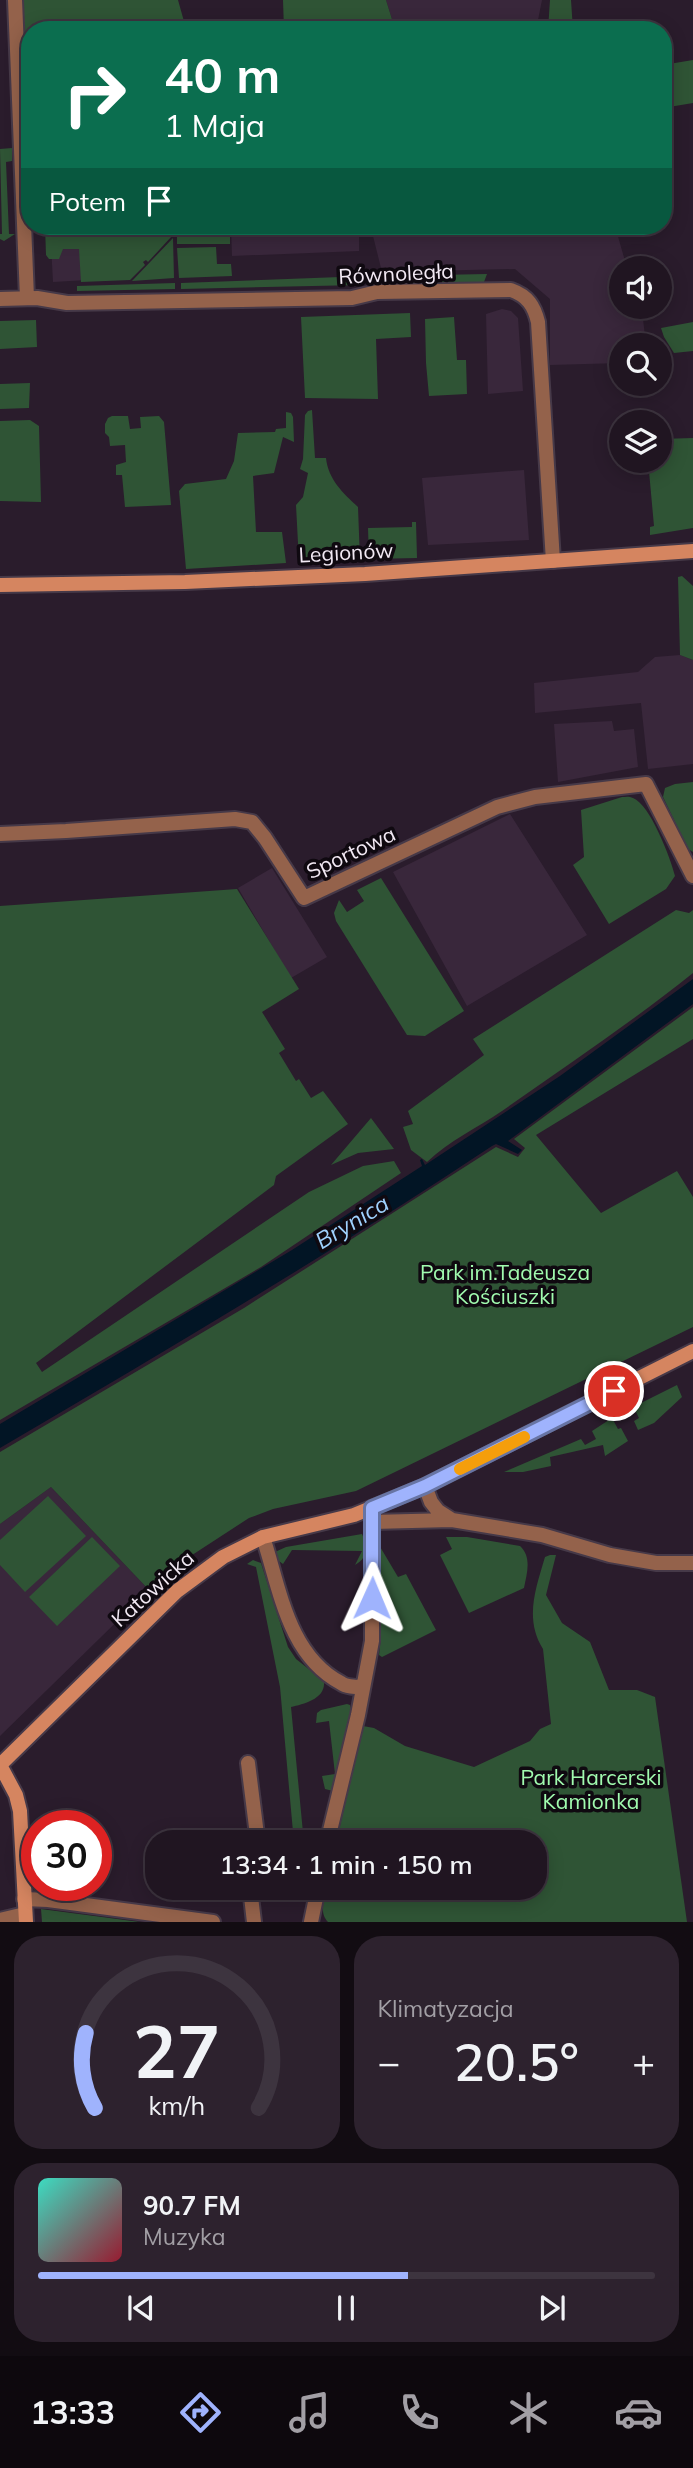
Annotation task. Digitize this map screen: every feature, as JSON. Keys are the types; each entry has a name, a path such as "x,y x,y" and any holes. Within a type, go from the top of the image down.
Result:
{"street":[{"path":"16,0 21,54"},
{"path":"21,130 21,166"},
{"path":"24,235 27,298"},
{"name":"Równoległa","path":"0,299 27,298 67,303 172,302 352,298 377,292 511,290 522,294 535,311 538,322 554,562"},
{"name":"Legionów","path":"0,585 199,581 390,572 693,551"},
{"name":"Sportowa","path":"0,834 234,819 252,822 304,898 496,807 535,797 646,784 693,876"},
{"name":"Katowicka","path":"0,1765 177,1591 223,1557 262,1537 372,1515 693,1351"},
{"path":"425,1486 438,1511 452,1520"},
{"path":"330,1830 358,1715 372,1642 372,1515 452,1520 542,1535 610,1555 656,1563 693,1563"},
{"path":"262,1537 295,1639 313,1664 342,1685 362,1688"},
{"path":"248,1763 256,1830"},
{"path":"0,1765 16,1795 20,1811 25,1912"},
{"path":"0,1920 25,1912 48,1900 213,1922"},
{"path":"251,1900 254,1922"},
{"path":"311,1922 316,1900"}],"shaded area":[{"path":"386,0 542,0 538,21 393,21"},
{"path":"231,235 359,235 359,251 232,256"},
{"path":"373,235 618,235 624,256 609,256 609,319 643,319 645,333 609,333 609,363 550,365 550,299 515,269 382,272"},
{"path":"85,243 87,280 53,282 51,245"},
{"path":"502,309 511,311 518,318 523,391 488,394 486,314"},
{"path":"524,470 529,540 428,545 422,478"},
{"path":"680,655 693,660 693,764 648,769 641,703 535,713 534,683 638,672 655,657"},
{"path":"612,721 614,731 634,729 638,767 558,782 554,724"},
{"path":"510,814 587,935 467,1006 393,872"},
{"path":"272,868 327,957 291,978 238,888"},
{"path":"51,1487 149,1590 0,1736 0,1524"}],"green space":[{"path":"20,0 178,0 184,21 21,21"},
{"path":"283,0 386,0 393,21 284,21"},
{"path":"550,0 571,0 572,21 549,21"},
{"path":"693,60 693,103 672,106 672,64"},
{"path":"12,148 12,161 6,162 9,234 15,234 4,241 0,239 0,149"},
{"path":"45,235 172,235 148,262 143,262 145,265 130,280 81,282 79,249 63,249 59,259 49,259 46,255"},
{"path":"177,235 230,235 230,244 177,244"},
{"path":"173,238 174,278 132,281"},
{"path":"216,247 217,264 231,264 232,276 179,278 177,248"},
{"path":"487,274 484,282 398,285 387,276"},
{"path":"367,276 360,285 181,289 181,283"},
{"path":"175,283 175,289 77,291 77,286"},
{"path":"410,313 411,337 376,339 378,399 305,398 301,317"},
{"path":"454,317 457,360 466,360 467,394 429,396 425,319"},
{"path":"36,320 37,347 0,349 0,321"},
{"path":"693,322 693,351 674,353 672,333 663,333 661,328"},
{"path":"30,383 29,408 0,409 0,384"},
{"path":"312,410 315,458 326,458 333,479 358,507 360,560 299,562 296,505 303,497 308,473 300,469 305,415"},
{"path":"286,412 293,417 294,442 283,437 274,473 253,476 256,532 282,532 286,563 186,569 179,491 185,484 226,479 234,461 238,433 275,432 276,429 286,428"},
{"path":"112,416 128,416 130,429 141,428 140,417 159,416 164,422 171,505 125,507 122,475 116,475 116,465 126,462 125,445 110,446 109,437 105,433 105,424"},
{"path":"30,420 39,426 41,502 0,501 0,421"},
{"path":"693,438 693,528 650,535 650,527 654,526 649,473 672,473 672,439"},
{"path":"412,522 416,522 417,558 369,559 368,528 412,527"},
{"path":"682,576 693,586 693,660 680,655 678,577"},
{"path":"693,782 693,852 688,849 663,797 665,788"},
{"path":"622,797 633,798 646,810 664,845 675,876 666,889 609,924 573,865 584,857 581,810"},
{"path":"381,878 464,1011 425,1036 407,1035 336,921 334,913 339,900 347,912 364,901 357,890"},
{"path":"237,889 299,989 262,1012 285,1049 279,1053 296,1081 299,1079 311,1098 323,1091 348,1124 276,1176 274,1185 36,1363 42,1372 309,1192 363,1166 394,1161 401,1173 261,1267 0,1420 0,906"},
{"path":"676,910 689,913 693,910 693,973 599,1044 427,1162 411,1150 403,1127 413,1124 408,1111 484,1055 473,1039"},
{"name":"Park im.Tadeusza Kościuszki","path":"693,1007 693,1039 536,1135 601,1213 677,1171 693,1197 693,1327 356,1491 273,1509 249,1518 186,1559 149,1590 51,1487 0,1524 0,1452 244,1308 496,1147 518,1157 525,1148 514,1139"},
{"path":"371,1118 394,1149 358,1153 331,1165"},
{"path":"677,1385 682,1397 654,1423 638,1430 634,1421 639,1418 635,1410 637,1405"},
{"path":"612,1418 628,1441 605,1456 603,1445 550,1457 551,1466 523,1472 504,1472 581,1439 585,1445 596,1439 592,1431"},
{"path":"48,1496 86,1536 25,1592 0,1565 0,1540"},
{"path":"362,1534 366,1551 355,1565 362,1551 292,1550 283,1564 276,1559 275,1552 286,1547"},
{"path":"92,1537 120,1566 57,1626 29,1597"},
{"path":"446,1537 467,1537 520,1546 527,1560 524,1588 469,1613 440,1555 452,1549"},
{"path":"379,1545 398,1577 406,1574 436,1630 382,1657 379,1655"},
{"name":"Park Harcerski Kamionka","path":"556,1555 546,1595 562,1623 590,1642 609,1690 637,1690 655,1697 687,1922 328,1922 323,1910 323,1900 547,1900 547,1830 339,1830 363,1726 374,1728 405,1746 474,1767 530,1741 540,1729 551,1724 543,1649 537,1638 533,1615 538,1580 545,1557"},
{"path":"253,1560 261,1563 288,1647 296,1659 324,1681 322,1692 318,1696 291,1707 303,1830 293,1830 280,1687 256,1567 247,1564"},
{"path":"350,1705 352,1714 333,1791 325,1789 322,1776 335,1774 329,1721 316,1723 317,1713"},
{"path":"41,1909 140,1922 42,1922"}],"water":[{"name":"Brynica","path":"693,979 693,1004 508,1141 522,1150 518,1154 496,1144 492,1146 248,1301 0,1448 0,1424 292,1250 422,1166 420,1160 422,1159 425,1165 560,1076"}],"slow traffic":[{"path":"460,1469 524,1437"}],"route":[{"path":"372,1598 372,1508 425,1486 614,1391"}]}
